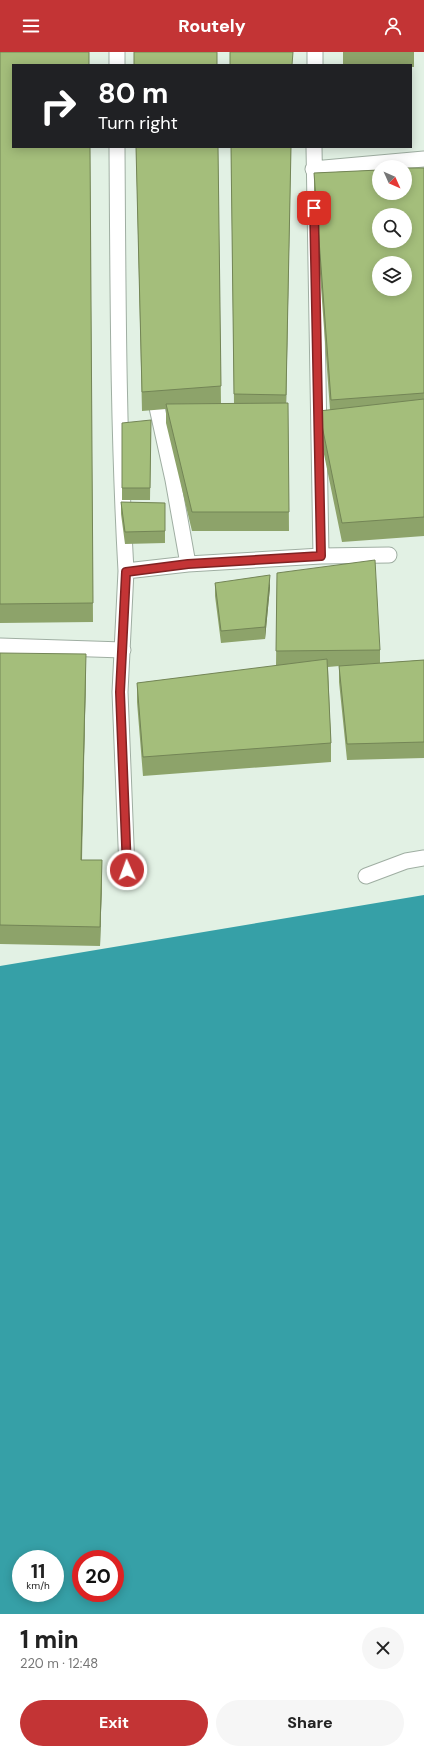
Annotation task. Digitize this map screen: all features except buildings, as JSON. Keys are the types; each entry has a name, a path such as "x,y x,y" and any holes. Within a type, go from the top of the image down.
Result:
{"lane":[{"path":"117,52 117,64"},
{"path":"315,52 315,64"},
{"path":"117,148 118,357 121,489 126,572 120,692 127,870"},
{"path":"314,148 313,169 321,556"},
{"path":"313,169 424,159"},
{"path":"156,403 173,480 188,564"},
{"path":"126,572 188,564 321,556 389,555"},
{"path":"0,646 123,650"},
{"path":"366,876 406,861 424,858"}],"water":[{"path":"424,895 424,1614 0,1614 0,966"}],"route":[{"path":"127,870 120,692 126,572 188,564 321,556 314,208"}]}
